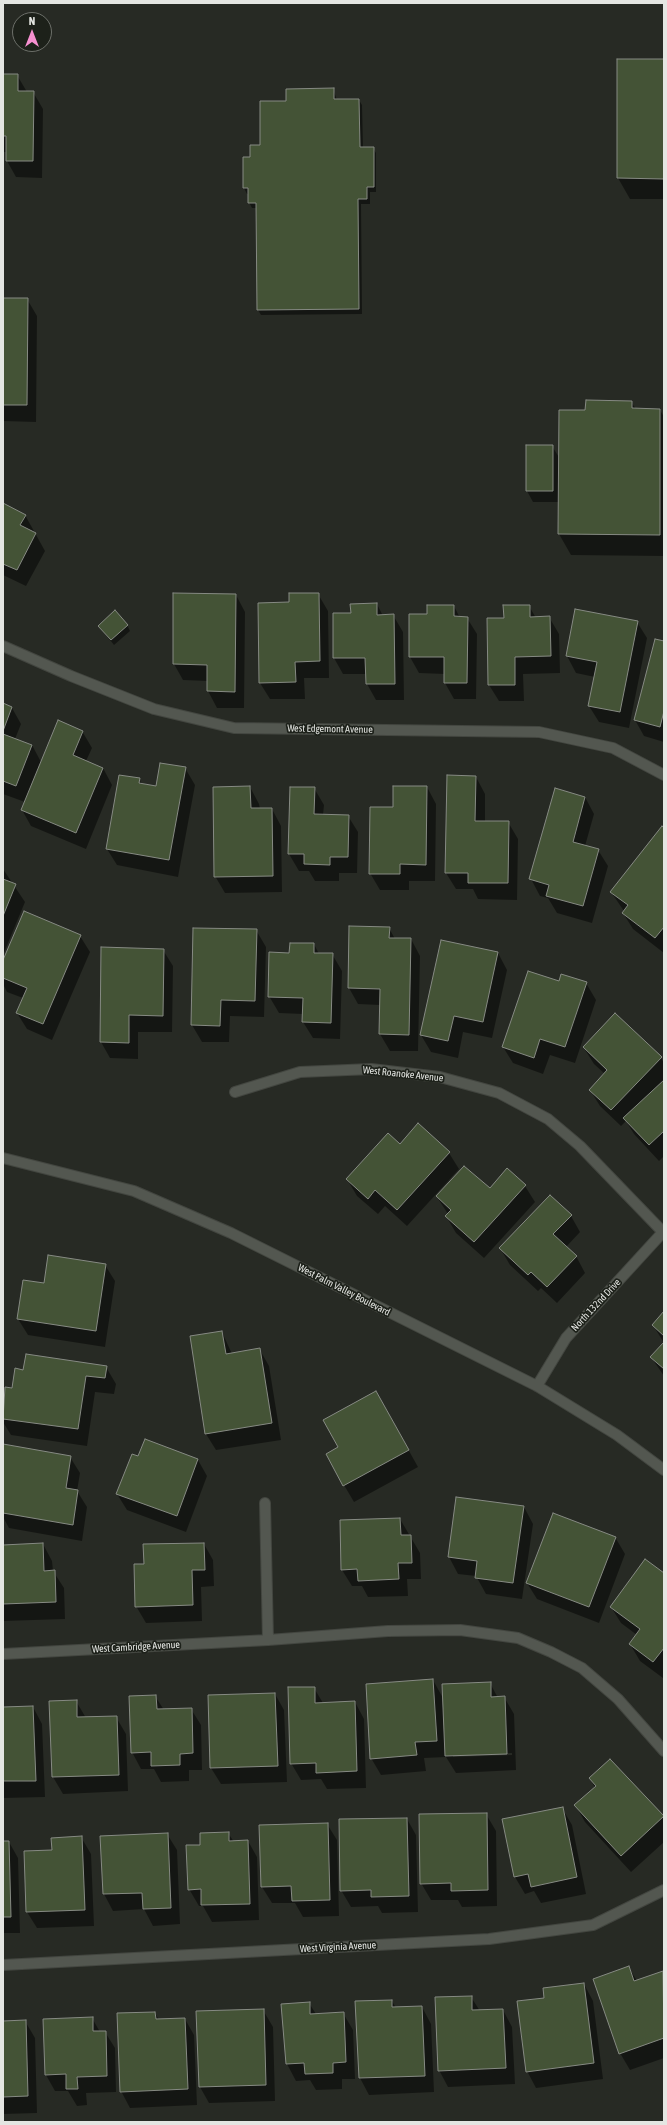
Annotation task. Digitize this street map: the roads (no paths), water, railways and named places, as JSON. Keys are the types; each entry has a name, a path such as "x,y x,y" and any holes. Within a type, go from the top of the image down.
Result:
{"street":[{"name":"West Edgemont Avenue","path":"3,646 71,676 154,709 234,728 539,732 613,748 664,775"},
{"name":"West Roanoke Avenue","path":"235,1092 300,1072 371,1069 440,1077 499,1093 548,1119 570,1137 664,1231"},
{"name":"West Palm Valley Boulevard","path":"3,1158 134,1191 231,1233 537,1386 617,1435 664,1470"},
{"name":"North 132nd Drive","path":"537,1386 566,1338 664,1231"},
{"path":"265,1504 268,1640"},
{"name":"West Cambridge Avenue","path":"3,1654 268,1640 388,1631 460,1630 518,1638 551,1652 582,1668 618,1699 664,1751"},
{"name":"West Virginia Avenue","path":"3,1965 489,1939 593,1925 664,1890"}]}
